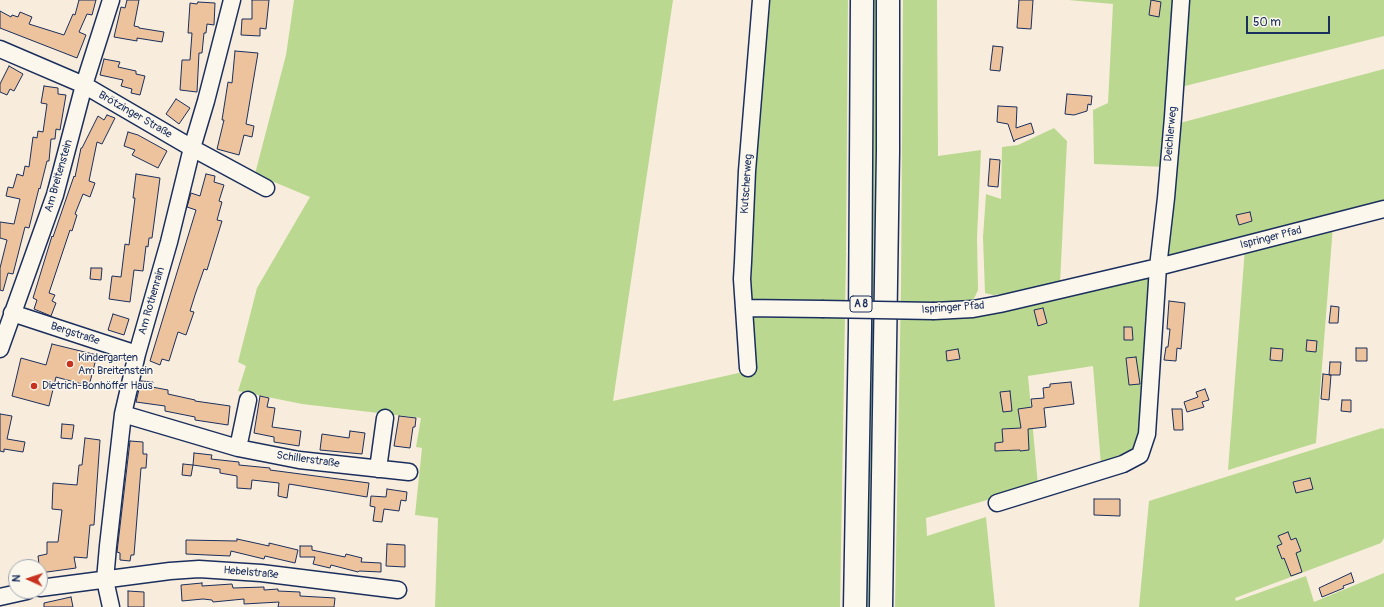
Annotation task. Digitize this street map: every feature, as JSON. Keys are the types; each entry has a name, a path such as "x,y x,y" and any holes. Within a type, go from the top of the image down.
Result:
{"highway":[{"name":"A 8","path":"855,607 861,313 862,0"},
{"name":"A 8","path":"881,607 888,151 888,0"}],"street":[{"name":"Am Breitenstein","path":"0,349 55,196 84,85 111,0"},
{"name":"Am Rothenrain","path":"111,607 105,580 123,414 137,354 169,242 192,148 232,0"},
{"name":"Kutscherweg","path":"748,368 742,273 747,171 761,0"},
{"name":"Deichlerweg","path":"1158,267 1173,117 1181,0"},
{"name":"Brötzinger Straße","path":"1,51 84,85 192,148 266,188"},
{"name":"Ispringer Pfad","path":"744,308 934,311 973,309 1158,267 1384,209"},
{"path":"997,503 1123,464 1140,456 1147,434 1158,267"},
{"name":"Bergstraße","path":"12,313 137,354"},
{"path":"238,448 248,400"},
{"name":"Schillerstraße","path":"123,414 238,448 300,460 409,472"},
{"path":"378,469 385,418"},
{"name":"Hebelstraße","path":"48,587 170,571 199,569 261,573 398,590"}],"green space":[{"path":"294,0 673,0 613,401 752,370 747,291 766,0 848,0 846,254 840,607 435,607 438,518 415,515 422,448 416,447 421,418 302,404 238,391 246,366 238,362 257,288 310,197 255,174 286,55"},
{"path":"873,0 877,0 875,356 870,607 866,607 872,289"},
{"path":"903,0 937,0 938,156 981,150 977,238 978,290 972,303 905,317 1151,271 1145,428 1132,452 1101,465 1093,366 1028,376 1038,485 926,518 927,536 986,517 995,607 895,607 901,288"},
{"path":"1068,0 1178,0 1166,167 1094,164 1093,110 1108,103 1113,4"},
{"path":"1184,0 1384,0 1384,36 1177,88"},
{"path":"1384,69 1384,204 1164,260 1176,124"},
{"path":"1054,128 1067,141 1060,284 1028,292 993,295 985,293 983,237 986,194 1001,199 1002,147 1018,145"},
{"path":"1333,226 1316,443 1228,470 1245,248"},
{"path":"1382,428 1384,429 1384,538 1381,543 1235,598 1236,601 1306,576 1314,602 1384,573 1384,607 1139,607 1149,501"}],"building":[{"path":"79,0 96,0 92,15 87,14 79,32 86,35 77,58 0,28 0,11 11,17 12,15 18,17 20,12 32,17 29,24 64,35 73,14 75,15"},
{"path":"127,0 139,0 134,26 164,32 162,42 137,38 137,41 114,37 121,7 125,8"},
{"path":"252,0 269,0 266,29 260,28 260,36 241,35 242,19 252,19"},
{"path":"1019,0 1033,0 1031,29 1017,28"},
{"path":"1151,0 1161,2 1159,17 1149,15"},
{"path":"198,2 215,3 214,25 207,24 206,33 204,33 202,53 199,53 197,92 180,90 182,60 190,60 192,33 188,33 190,3 197,4"},
{"path":"993,46 1003,47 1000,71 990,70"},
{"path":"235,51 258,53 246,124 254,126 252,137 244,135 239,155 217,149 224,120 222,120 228,82 232,83"},
{"path":"104,59 120,62 118,67 136,71 136,74 145,76 140,95 131,93 132,89 121,86 123,80 100,75"},
{"path":"9,66 23,74 14,91 10,89 7,95 0,92 0,84"},
{"path":"44,86 58,88 58,94 66,95 60,130 56,129 55,139 51,139 49,161 47,161 29,228 25,227 13,274 8,273 3,291 0,290 0,268 7,240 0,238 0,222 14,224 20,199 6,196 8,187 13,188 17,174 23,176 25,166 29,167 33,137 37,138 38,131 43,132 47,104 41,103"},
{"path":"1067,94 1092,96 1091,105 1088,104 1087,111 1074,115 1065,114"},
{"path":"176,99 190,108 179,124 166,114"},
{"path":"998,106 1017,107 1016,128 1031,123 1034,133 1015,140 1014,142 1008,124 997,122"},
{"path":"107,115 115,118 102,144 97,142 89,181 95,183 90,197 83,194 75,214 77,215 72,231 70,230 49,293 55,295 52,301 56,303 51,316 34,309 37,300 33,298 52,236 53,237 74,176 75,177 81,148 98,116 104,120"},
{"path":"128,132 138,135 167,151 158,168 132,155 135,150 124,146"},
{"path":"990,159 1000,160 998,187 988,186"},
{"path":"136,174 160,178 152,238 149,238 148,247 146,246 143,271 134,270 130,302 109,299 112,276 121,277 125,244 129,245 135,198 133,198"},
{"path":"206,174 215,176 214,182 224,185 219,201 222,202 217,220 222,221 207,270 204,269 195,295 190,311 194,312 186,335 178,332 169,361 162,359 160,365 150,361 196,210 187,207 191,193 200,196"},
{"path":"1250,212 1252,221 1239,225 1236,215"},
{"path":"91,268 102,268 101,280 90,279"},
{"path":"1169,301 1185,303 1181,349 1177,348 1176,361 1164,360 1166,347 1168,347 1170,329 1167,329"},
{"path":"1331,306 1339,307 1338,323 1329,323"},
{"path":"1043,308 1047,323 1038,326 1034,310"},
{"path":"113,314 129,319 124,335 108,330"},
{"path":"1124,327 1132,327 1133,340 1124,340"},
{"path":"1307,340 1317,341 1316,352 1306,351"},
{"path":"52,344 97,355 89,386 56,377 49,406 12,396 21,358 46,365"},
{"path":"1271,348 1283,349 1282,361 1270,360"},
{"path":"1356,348 1367,348 1367,361 1356,361"},
{"path":"958,349 960,359 947,361 946,351"},
{"path":"1136,357 1140,384 1129,385 1126,358"},
{"path":"1330,362 1341,362 1340,375 1329,375"},
{"path":"1323,374 1331,375 1329,400 1321,399"},
{"path":"141,381 153,382 152,387 168,390 168,394 195,401 230,406 228,425 195,420 195,417 165,411 165,406 136,402"},
{"path":"1071,382 1074,404 1044,408 1046,427 1028,429 1029,450 995,451 995,443 1003,442 1002,429 1021,428 1018,409 1032,407 1031,399 1044,398 1043,388 1050,387 1050,384"},
{"path":"1205,389 1209,400 1202,402 1204,407 1187,412 1184,402 1198,397 1196,392"},
{"path":"1010,391 1012,411 1003,412 1000,392"},
{"path":"260,396 269,398 267,407 275,408 272,427 301,431 299,446 274,442 274,437 254,433"},
{"path":"1342,400 1351,400 1351,412 1341,411"},
{"path":"1172,409 1182,409 1183,430 1174,430"},
{"path":"0,414 12,416 7,439 25,442 23,452 4,449 4,452 0,451"},
{"path":"399,416 416,418 410,448 394,446"},
{"path":"62,424 74,425 72,439 61,438"},
{"path":"350,431 365,433 362,454 320,450 322,434 349,438"},
{"path":"85,438 100,440 94,525 90,525 87,558 74,557 76,568 48,572 48,559 38,559 38,556 47,554 47,542 58,542 62,510 52,509 53,483 77,485 79,465 82,465"},
{"path":"130,441 143,442 143,454 147,454 146,468 141,468 134,555 131,555 130,561 120,560 120,553 117,552"},
{"path":"194,453 212,455 211,459 239,462 239,465 270,468 270,470 369,483 367,497 289,484 287,498 278,496 279,483 252,480 251,489 237,488 237,476 220,473 220,469 193,465"},
{"path":"183,464 193,465 191,476 182,475"},
{"path":"1310,478 1313,489 1296,493 1293,482"},
{"path":"387,489 407,492 406,501 401,500 399,511 384,509 382,522 373,521 375,507 370,506 371,496 386,497"},
{"path":"1094,499 1120,499 1120,516 1094,515"},
{"path":"1288,532 1291,540 1296,538 1301,551 1296,553 1302,572 1291,576 1284,558 1282,559 1277,546 1282,544 1278,536"},
{"path":"237,539 269,546 269,543 298,550 295,563 265,556 264,559 231,551 230,556 186,554 186,540 237,541"},
{"path":"387,544 405,545 405,567 386,566"},
{"path":"300,546 312,546 312,550 345,557 346,554 362,558 361,562 381,563 381,572 358,572 331,565 330,568 313,564 315,557 300,557"},
{"path":"1351,573 1354,582 1322,597 1319,588"},
{"path":"202,583 202,586 232,584 233,588 264,587 264,590 278,589 278,591 300,592 300,596 335,598 334,607 278,607 279,602 244,604 244,599 213,602 212,600 203,599 182,601 181,585"},
{"path":"128,591 144,592 144,607 128,607"},
{"path":"71,597 73,607 44,607 44,603"}],"place":[{"name":"Kindergarten Am Breitenstein","path":"70,364"},
{"name":"Dietrich-Bonhöffer Haus","path":"34,386"}]}
